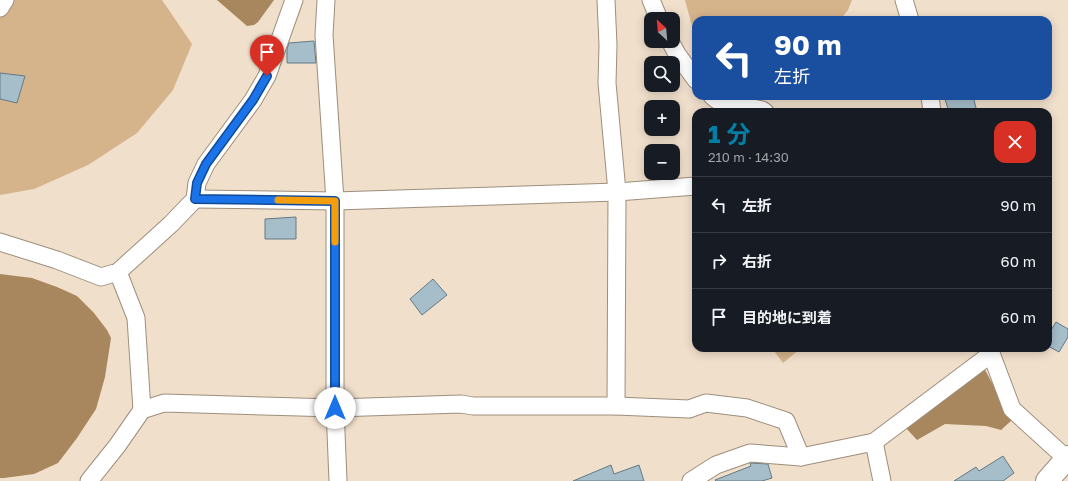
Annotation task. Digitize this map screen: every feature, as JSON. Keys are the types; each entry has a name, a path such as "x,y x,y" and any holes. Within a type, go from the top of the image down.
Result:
{"main road":[{"path":"1047,481 1068,458"}],"street":[{"path":"0,8 5,0"},
{"path":"0,242 57,260 101,277 118,272 171,224 195,199 197,183 206,164 253,100 267,76 294,0"},
{"path":"326,0 324,35 335,201 335,408 338,481"},
{"path":"606,0 608,45 606,83 618,192 616,406"},
{"path":"651,0 656,12"},
{"path":"904,0 909,16"},
{"path":"674,48 692,75"},
{"path":"717,100 753,108"},
{"path":"195,199 335,201 618,192 692,186"},
{"path":"118,272 136,318 142,410"},
{"path":"691,481 716,465 750,453 801,457 874,442 989,352"},
{"path":"990,352 1012,409 1068,458"},
{"path":"89,481 117,446 142,410 164,403 335,408 461,404 473,406 616,406 689,409 706,404 747,408 786,420 801,457"},
{"path":"874,442 882,481"}],"shaded area":[{"path":"0,0 162,0 192,44 173,90 137,133 88,165 34,189 0,195"},
{"path":"217,0 274,0 258,22 254,25 247,26"},
{"path":"685,0 852,0 848,10 843,16 692,16 692,26"},
{"path":"0,274 32,278 77,296 94,313 111,338 105,377 96,409 58,463 34,474 4,478 0,478"},
{"path":"775,352 796,352 783,363"},
{"path":"984,368 1012,420 1001,430 986,426 945,424 917,440 906,428"}],"building":[{"path":"314,41 316,63 287,63 287,49 289,43"},
{"path":"0,73 25,76 17,103 0,99"},
{"path":"945,100 974,100 976,108 948,108"},
{"path":"296,217 296,239 265,239 265,219"},
{"path":"433,279 447,295 422,315 410,299"},
{"path":"1056,322 1068,329 1068,337 1059,352 1052,348 1052,328"},
{"path":"1003,456 1014,473 1003,481 954,481 976,467 979,471"},
{"path":"750,463 768,464 772,478 762,481 715,480 751,466"},
{"path":"611,465 614,474 639,465 644,481 573,481"}],"slow traffic":[{"path":"278,200 335,201 335,242"}],"route":[{"path":"267,76 253,100 206,164 197,183 195,199 335,201 335,408"}]}
